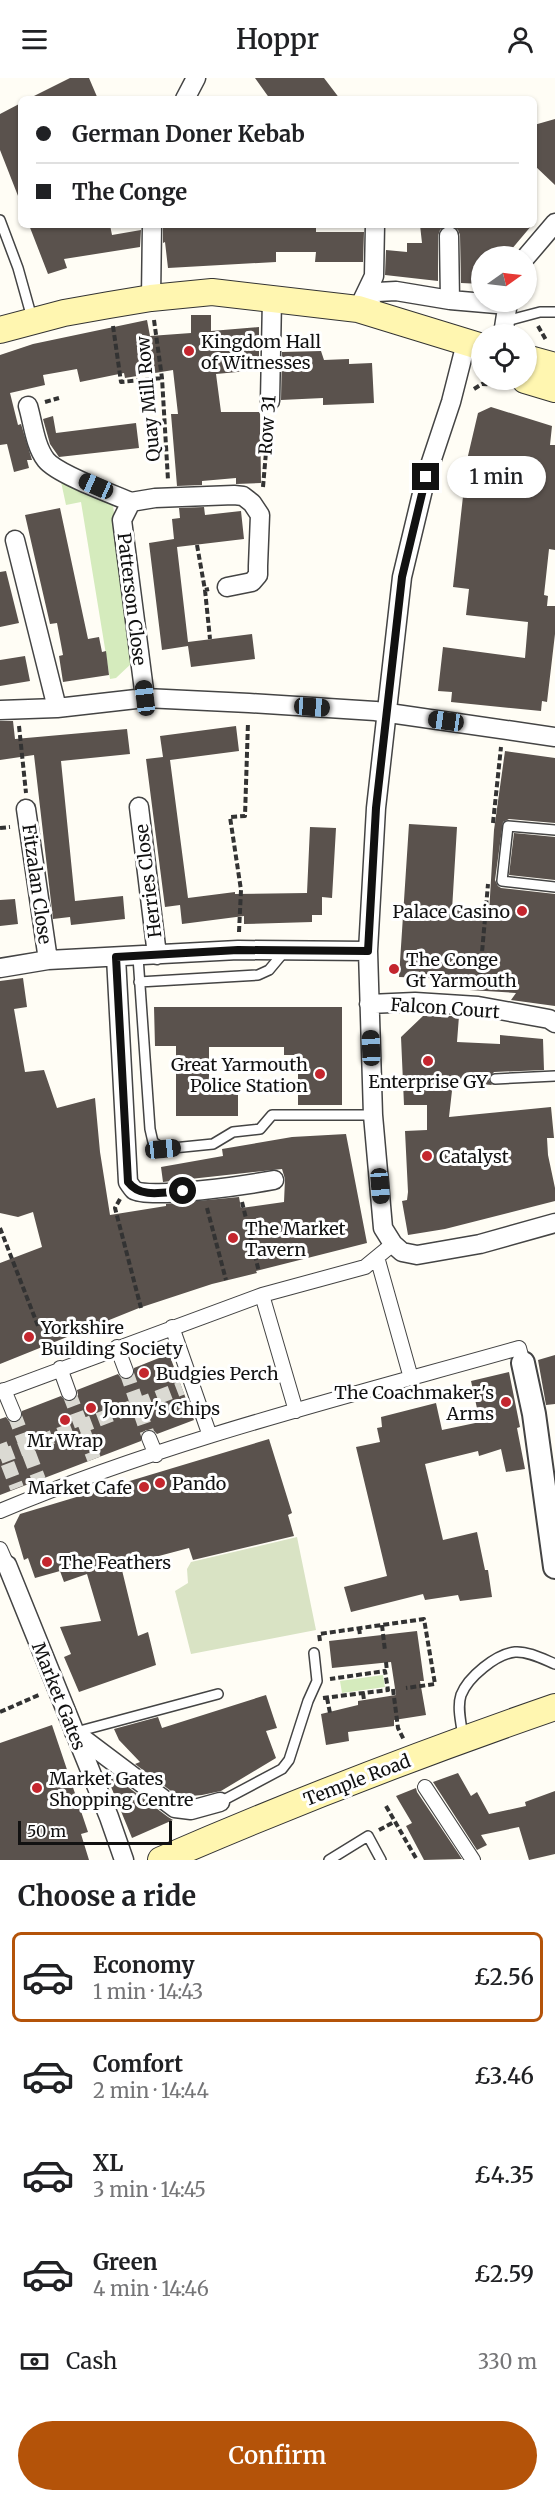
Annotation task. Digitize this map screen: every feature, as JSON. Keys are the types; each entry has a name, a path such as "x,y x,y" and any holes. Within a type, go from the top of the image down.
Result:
{"main road":[{"path":"0,330 109,305 212,292 358,309 471,344"},
{"path":"537,361 555,366"},
{"path":"537,386 555,389"},
{"name":"Temple Road","path":"161,1860 463,1739 555,1707"}],"street":[{"path":"186,96 196,78"},
{"path":"535,246 555,223"},
{"path":"151,298 152,228"},
{"path":"358,309 374,276 375,228"},
{"path":"449,236 450,300"},
{"path":"358,309 377,292 396,291 450,300 506,315"},
{"name":"Row 31","path":"270,401 272,299"},
{"path":"471,352 451,402 426,477 402,577 376,808 368,951 373,1115 383,1228 393,1244 402,1252 417,1255 440,1252 555,1223"},
{"path":"28,406 40,451 47,461 61,470 131,502 169,498 243,496 252,503 260,515 258,575 252,582 227,587"},
{"name":"Patterson Close","path":"131,502 122,520 145,698"},
{"path":"15,540 57,708"},
{"path":"8,709 57,708 145,698 249,703 387,712 555,737"},
{"name":"Herries Close","path":"139,807 157,956"},
{"name":"Fitzalan Close","path":"26,809 48,960"},
{"path":"0,968 48,960 238,950 368,951"},
{"path":"116,957 128,1182 135,1190 146,1193 202,1190 274,1180"},
{"name":"Falcon Court","path":"369,1004 415,1002 478,1006 549,1019 555,1023"},
{"path":"14,1414 2,1391 262,1294 365,1267 393,1244"},
{"path":"377,1257 411,1378"},
{"path":"262,1294 296,1411"},
{"path":"172,1327 188,1386 210,1436"},
{"path":"117,1347 126,1371"},
{"path":"0,1511 19,1495 96,1466 156,1455 210,1436 519,1348 549,1479 555,1567"},
{"path":"60,1368 69,1393"},
{"path":"149,1437 156,1455"},
{"name":"Market Gates","path":"3,1557 109,1817 124,1860"},
{"path":"74,1732 175,1808 191,1810 220,1802"},
{"path":"425,1787 473,1860"}],"lane":[{"path":"0,220 18,268 32,321"},
{"path":"506,315 555,312"},
{"path":"555,830 508,826 502,881 555,887"},
{"path":"139,982 258,975 269,970 284,952"},
{"path":"138,957 150,1129 153,1142 163,1149 213,1144 233,1132 261,1129 272,1115 373,1115"},
{"path":"495,1079 555,1076"},
{"path":"463,1739 459,1710 461,1695 471,1680 490,1663 515,1652 529,1654 555,1664"},
{"path":"220,1802 282,1769 289,1760 308,1701 317,1681 315,1653"},
{"path":"74,1732 218,1694"},
{"path":"329,1860 368,1836 381,1860"}],"path":[{"name":"Quay Mill Row","path":"151,298 162,378 169,498"},
{"path":"109,305 122,382 162,378"},
{"name":"Row 31","path":"260,515 270,401"},
{"path":"197,545 210,639"},
{"path":"205,590 227,587"},
{"path":"238,950 241,890 230,817 245,816 249,703"},
{"path":"8,709 26,809"},
{"path":"128,1182 115,1208 141,1308"},
{"path":"238,1186 259,1272"},
{"path":"202,1190 226,1280"},
{"path":"0,1228 38,1326"},
{"path":"315,1653 322,1652 319,1634 424,1619 435,1684 406,1688"},
{"path":"382,1625 385,1651"},
{"path":"359,1628 360,1635"},
{"path":"386,1662 398,1728 412,1759"},
{"path":"317,1681 388,1671"},
{"path":"0,1712 55,1688"},
{"path":"308,1701 392,1689"},
{"path":"363,1693 364,1700"},
{"path":"327,1698 330,1713"},
{"path":"386,1806 417,1860"}],"green space":[{"path":"60,477 109,499 113,505 133,662 116,678 110,679 81,502 66,505"},
{"path":"297,1537 316,1630 191,1654 175,1591 188,1583 187,1569 191,1562"},
{"path":"383,1675 385,1687 342,1693 340,1681"}],"building":[{"path":"70,78 89,78 97,96 34,96"},
{"path":"255,78 324,78 338,96 268,96"},
{"path":"18,105 18,196 0,150 0,114"},
{"path":"555,119 555,185 537,168 537,124"},
{"path":"30,228 111,228 112,235 141,230 140,247 64,259 67,268 48,274"},
{"path":"163,228 316,228 316,232 364,232 363,262 315,262 316,252 276,252 276,262 168,268 165,242 163,243"},
{"path":"420,228 443,228 438,236 438,281 385,275 386,250 407,252 407,243 422,243"},
{"path":"455,228 529,228 514,246 471,246 471,283 461,283 460,235"},
{"path":"191,315 211,315 211,331 259,327 259,370 216,374 221,412 260,412 261,483 236,484 236,478 202,481 202,485 177,486 171,414 178,414 173,370 125,378 124,373 80,382 77,369 43,375 45,385 10,393 18,425 21,424 32,460 27,460 29,468 14,472 7,444 0,445 0,355 33,344 147,320 150,336 191,333"},
{"path":"321,351 324,360 349,359 349,364 372,363 374,403 323,405 323,398 281,400 282,352"},
{"path":"491,407 552,426 550,445 555,445 555,550 549,549 544,595 548,596 547,606 555,606 555,634 547,702 542,701 541,711 451,702 452,692 438,691 443,647 525,658 528,622 466,615 469,589 453,587 467,460 478,413"},
{"path":"53,416 56,433 136,423 139,448 59,457 50,444 43,419"},
{"path":"204,507 205,515 241,511 244,539 177,547 188,642 252,634 255,659 191,667 188,646 162,650 149,543 174,539 172,519 180,518 179,508"},
{"path":"60,508 88,639 99,637 102,652 106,651 109,675 63,682 59,656 63,655 57,623 50,624 25,515"},
{"path":"6,571 19,623 0,627 0,572"},
{"path":"25,656 30,681 0,686 0,660"},
{"path":"0,721 13,721 15,739 127,729 130,754 61,761 75,901 123,896 125,919 71,925 70,917 53,919 34,755 0,760"},
{"path":"236,726 239,751 170,760 188,898 235,892 235,894 307,893 310,827 336,828 332,898 322,897 322,915 312,915 312,922 244,924 244,916 182,924 180,905 165,907 146,759 163,757 160,736"},
{"path":"505,751 555,758 555,823 509,819 503,822 495,880 501,888 555,894 555,1006 511,1000 516,993 453,989 453,979 399,977 409,824 457,827 452,910 489,913 494,830"},
{"path":"514,833 555,837 555,880 509,875"},
{"path":"15,899 18,924 0,926 0,900"},
{"path":"23,978 27,1007 14,1009 25,1072 44,1070 57,1108 95,1098 100,1152 110,1215 166,1206 166,1204 239,1197 241,1208 284,1202 285,1179 282,1169 163,1182 161,1167 223,1156 222,1149 292,1137 346,1134 367,1243 256,1271 257,1273 212,1284 139,1308 0,1364 0,1263 42,1247 33,1212 18,1217 0,1213 0,981"},
{"name":"Great Yarmouth Police Station","path":"154,1007 342,1007 342,1105 298,1105 298,1055 284,1055 284,1047 209,1047 209,1092 238,1093 238,1116 176,1116 176,1046 155,1046"},
{"path":"423,1016 459,1016 457,1042 500,1044 500,1035 543,1039 544,1070 494,1072 488,1079 492,1085 453,1082 449,1117 551,1107 554,1138 547,1138 555,1201 445,1229 408,1235 402,1201 407,1200 408,1192 405,1131 427,1130 427,1105 404,1105 401,1037"},
{"path":"169,1354 194,1420 157,1434 146,1430 142,1433 141,1441 0,1495 0,1419 6,1417 9,1421 17,1422 21,1419 22,1411 61,1396 67,1402 73,1401 78,1395 77,1390 118,1374 121,1378 129,1380 133,1376 134,1368"},
{"path":"555,1355 555,1404 546,1405 538,1360"},
{"path":"509,1372 520,1427 517,1428 525,1469 506,1472 501,1449 479,1456 478,1451 425,1464 443,1540 477,1532 485,1570 488,1570 492,1597 460,1601 458,1595 425,1600 423,1594 351,1612 344,1587 387,1576 356,1447 380,1442 377,1428 382,1427 381,1417 436,1403 442,1430 480,1422 471,1381"},
{"path":"269,1439 292,1513 288,1515 294,1536 193,1560 189,1548 121,1566 138,1636 148,1632 156,1665 79,1692 64,1657 71,1654 60,1627 101,1621 87,1574 64,1582 60,1571 35,1578 28,1558 24,1560 14,1526 20,1514"},
{"path":"417,1631 424,1681 420,1681 426,1715 394,1720 394,1726 348,1732 349,1741 326,1745 321,1714 358,1705 358,1701 396,1695 391,1662 332,1668 329,1641"},
{"path":"266,1695 277,1728 266,1731 276,1758 221,1791 179,1797 135,1764 140,1762 119,1740 114,1729 158,1717 162,1728"},
{"name":"Market Gates Shopping Centre","path":"52,1725 88,1832 81,1834 89,1860 0,1860 0,1743"},
{"path":"458,1773 471,1796 477,1792 489,1814 526,1806 525,1802 555,1791 555,1854 529,1860 519,1827 481,1835 487,1845 477,1850 433,1782"},
{"path":"112,1775 173,1820 132,1838 107,1777"},
{"path":"416,1788 462,1859 424,1860 406,1826 412,1823 396,1796"}],"tunnel":[{"path":"126,1371 149,1438"},
{"path":"0,1457 182,1388"},
{"path":"69,1393 94,1459"},
{"path":"14,1414 39,1480"},
{"path":"0,1444 17,1488"}],"place":[{"name":"Kingdom Hall of Witnesses","path":"189,351"},
{"name":"Palace Casino","path":"522,911"},
{"name":"The Conge Gt Yarmouth","path":"394,969"},
{"name":"Enterprise GY","path":"428,1061"},
{"name":"Great Yarmouth Police Station","path":"320,1074"},
{"name":"Catalyst","path":"427,1156"},
{"name":"The Market Tavern","path":"233,1238"},
{"name":"Yorkshire Building Society","path":"29,1337"},
{"name":"Budgies Perch","path":"144,1373"},
{"name":"The Coachmaker's Arms","path":"506,1402"},
{"name":"Jonny's Chips","path":"91,1408"},
{"name":"Mr Wrap","path":"65,1420"},
{"name":"Pando","path":"160,1483"},
{"name":"Market Cafe","path":"144,1487"},
{"name":"The Feathers","path":"47,1562"},
{"name":"Market Gates Shopping Centre","path":"37,1788"}],"route":[{"path":"183,1191 146,1193 135,1190 128,1182 116,957 238,950 368,951 376,808 402,577 426,477"}]}
